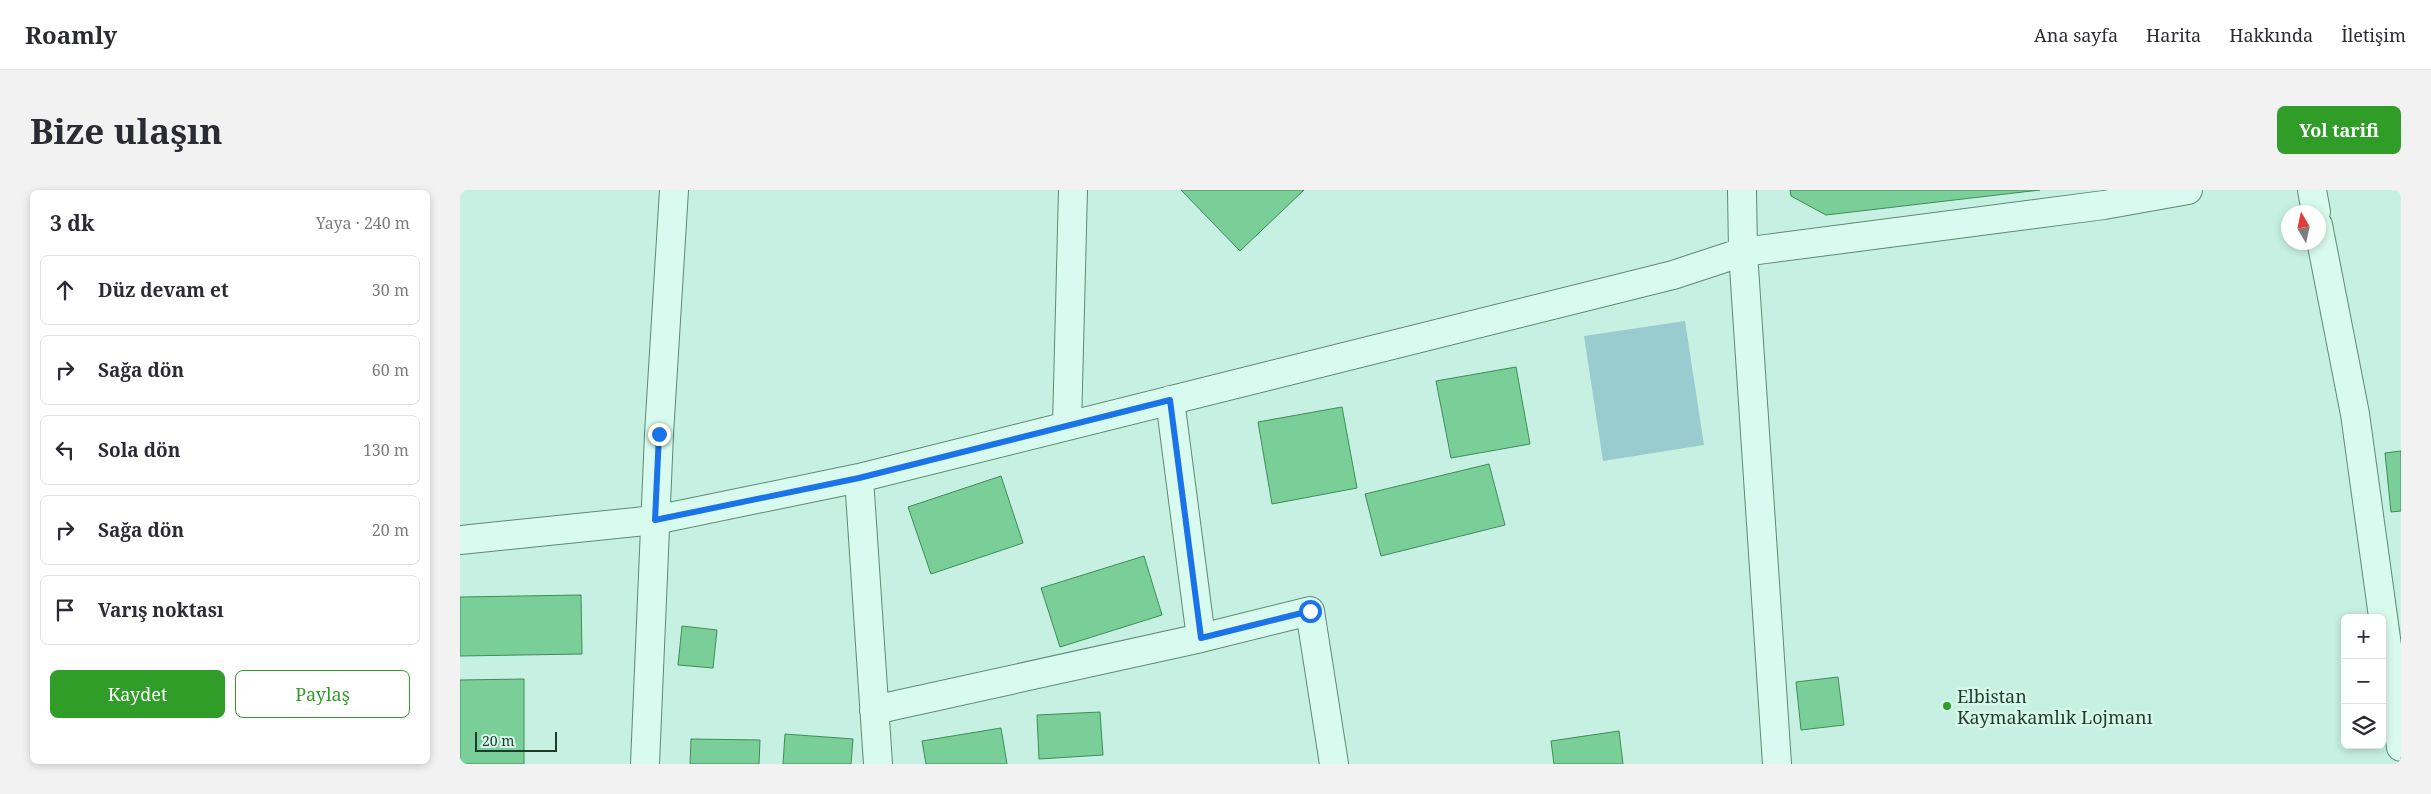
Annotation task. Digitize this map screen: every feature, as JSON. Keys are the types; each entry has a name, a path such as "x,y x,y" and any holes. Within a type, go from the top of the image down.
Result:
{"street":[{"path":"645,764 655,520 674,190"},
{"path":"1067,426 1073,190"},
{"path":"1742,190 1743,252 1777,764"},
{"path":"460,540 655,520 859,478 1673,275 1743,252 2104,205 2188,190"},
{"path":"2312,190 2315,205"},
{"path":"2323,250 2355,414 2401,748"},
{"path":"1170,400 1201,638"},
{"path":"859,478 878,764"},
{"path":"874,710 1201,638 1310,611 1334,764"}],"shaded area":[{"path":"1685,321 1704,445 1603,461 1584,336"}],"building":[{"path":"1181,190 1304,190 1240,251"},
{"path":"1790,190 2040,190 1826,215 1791,196"},
{"path":"1516,367 1530,444 1451,458 1436,381"},
{"path":"1342,407 1357,488 1272,504 1258,422"},
{"path":"2401,451 2401,511 2391,512 2385,453"},
{"path":"1489,464 1505,525 1381,556 1365,494"},
{"path":"1001,476 1023,543 931,574 908,507"},
{"path":"1144,556 1162,615 1060,647 1041,588"},
{"path":"581,595 582,654 460,656 460,597"},
{"path":"682,626 717,630 713,668 678,665"},
{"path":"1838,677 1844,725 1801,730 1796,682"},
{"path":"524,679 524,764 460,764 460,680"},
{"path":"1100,712 1103,755 1039,759 1037,715"},
{"path":"1001,728 1007,764 926,764 922,741"},
{"path":"1619,731 1623,764 1554,764 1551,741"},
{"path":"785,734 853,739 851,764 783,764"},
{"path":"691,739 760,740 759,764 690,764"}],"place":[{"name":"Elbistan Kaymakamlık Lojmanı","path":"1947,706"}],"route":[{"path":"659,434 655,520 859,478 1170,400 1201,638 1310,611"}]}
